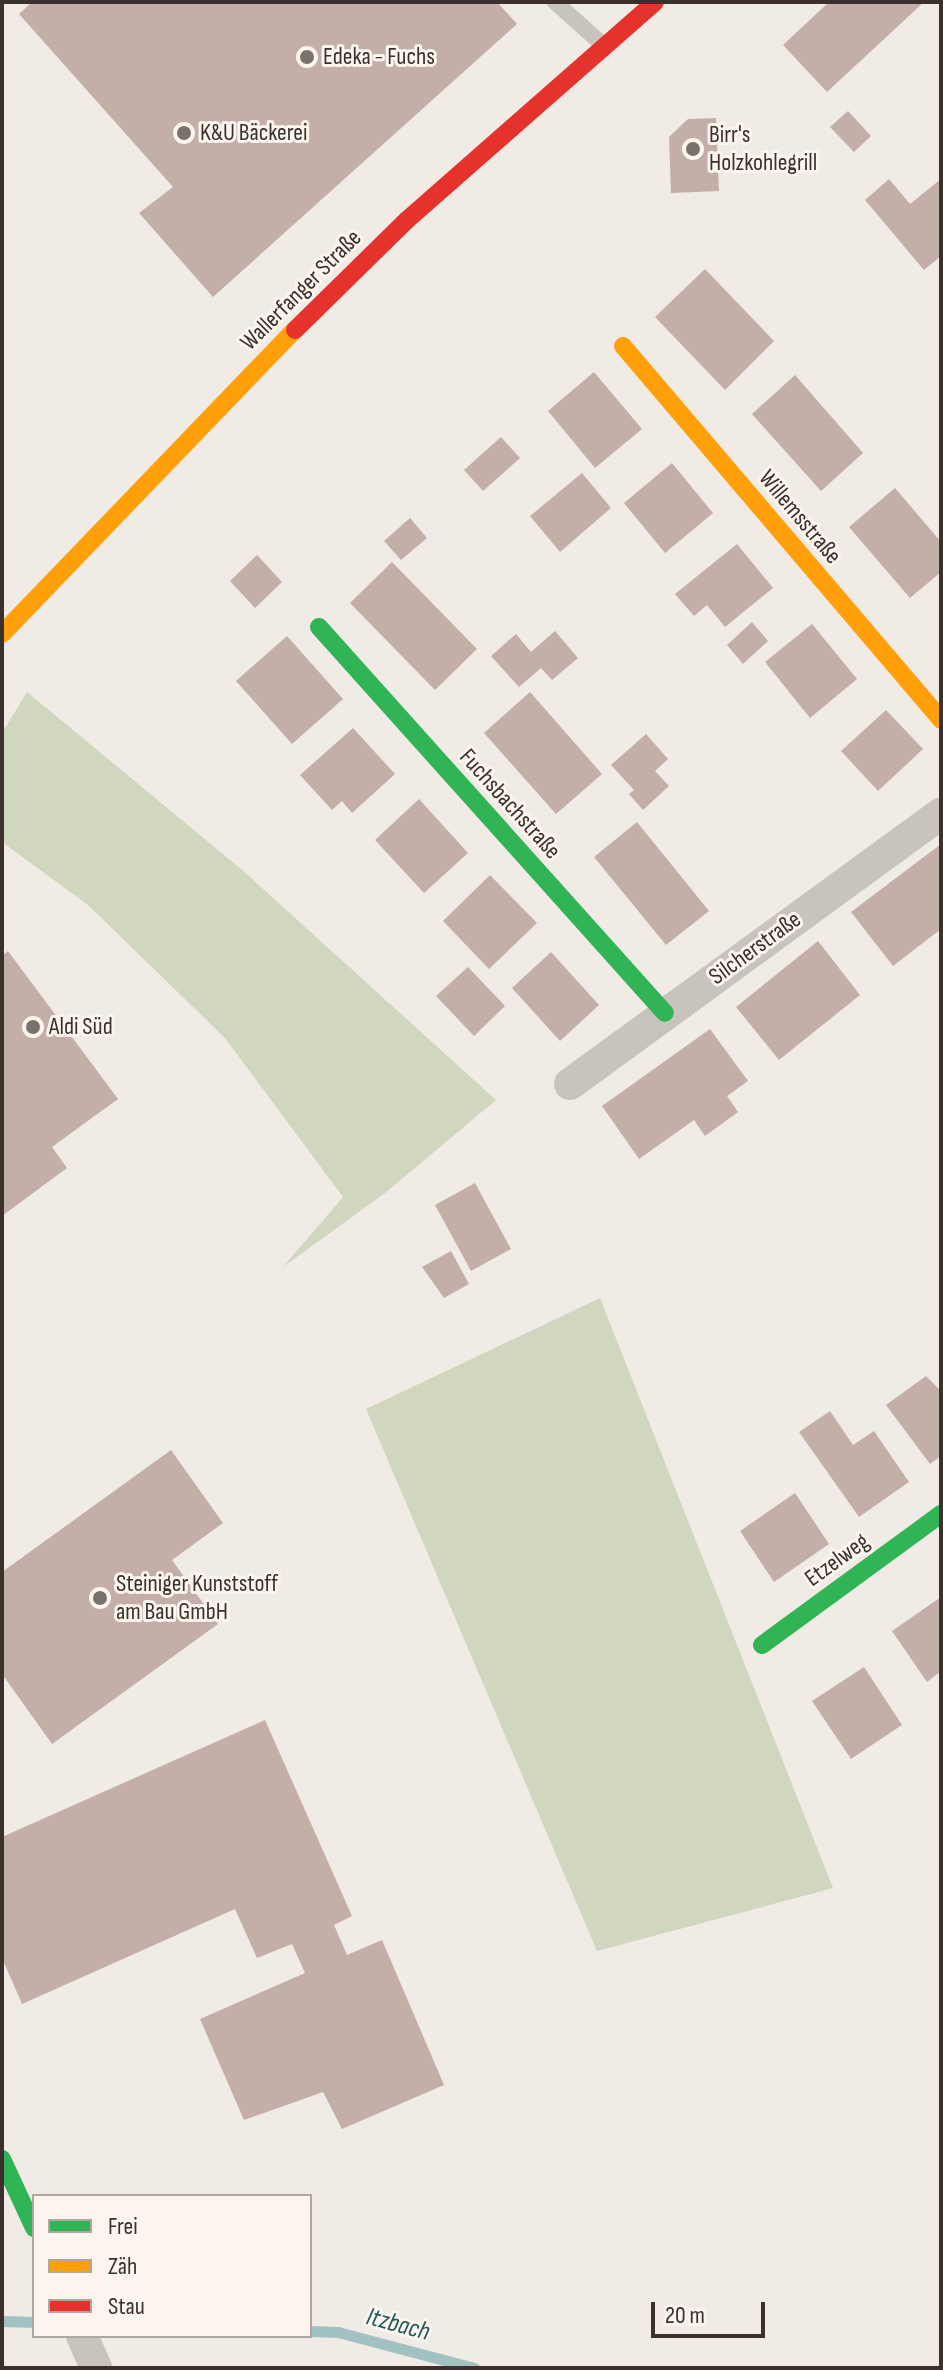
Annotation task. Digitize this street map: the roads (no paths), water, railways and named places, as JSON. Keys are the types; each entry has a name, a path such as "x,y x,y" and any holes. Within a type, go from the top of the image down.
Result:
{"street":[{"name":"Wallerfanger Straße","path":"2,634 229,395 407,220 655,2"},
{"name":"Willemsstraße","path":"623,346 941,720"},
{"name":"Fuchsbachstraße","path":"319,627 665,1013"},
{"name":"Silcherstraße","path":"570,1084 941,813"},
{"name":"Etzelweg","path":"762,1645 941,1514"},
{"path":"2,2159 32,2224"},
{"path":"83,2338 96,2368"}],"lane":[{"path":"555,2 603,45"}],"waterway":[{"name":"Itzbach","path":"2,2321 32,2322"},
{"name":"Itzbach","path":"312,2331 338,2332 474,2368"}],"place":[{"name":"Edeka - Fuchs","path":"307,57"},
{"name":"K&U Bäckerei","path":"184,133"},
{"name":"Birr's Holzkohlegrill","path":"693,149"},
{"name":"Aldi Süd","path":"33,1027"},
{"name":"Steiniger Kunststoff am Bau GmbH","path":"100,1598"}]}
